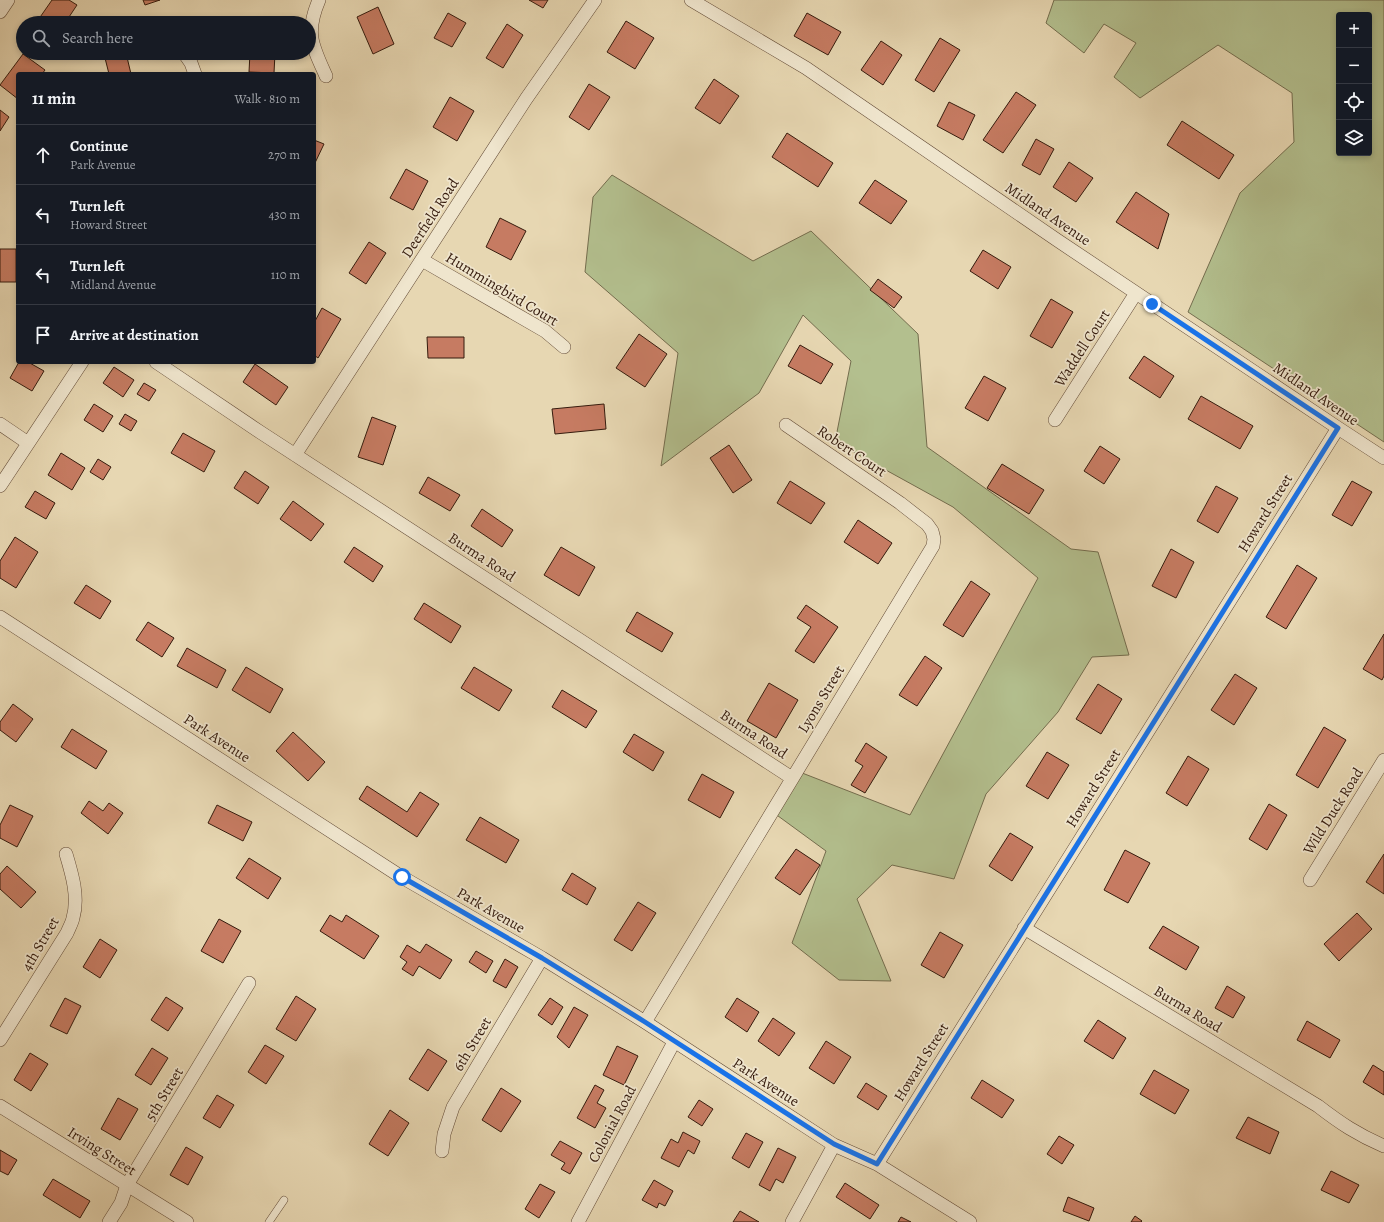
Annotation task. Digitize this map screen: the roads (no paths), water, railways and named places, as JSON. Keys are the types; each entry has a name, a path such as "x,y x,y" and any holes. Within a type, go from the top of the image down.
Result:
{"street":[{"path":"0,12 8,0"},
{"path":"313,16 319,0"},
{"name":"Deerfield Road","path":"296,455 526,99 595,0"},
{"name":"Midland Avenue","path":"691,0 806,68 1057,240 1384,458"},
{"path":"316,54 326,76"},
{"path":"189,60 194,72"},
{"name":"Hummingbird Court","path":"422,260 545,331 564,347"},
{"name":"Waddell Court","path":"1056,420 1136,293"},
{"path":"0,486 81,364"},
{"name":"Burma Road","path":"159,364 792,778"},
{"path":"0,424 28,443"},
{"name":"Robert Court","path":"786,425 900,503"},
{"name":"Howard Street","path":"877,1164 1338,428"},
{"name":"Lyons Street","path":"645,1022 932,546 934,539 928,524 900,503"},
{"name":"Park Avenue","path":"1,621 400,876 542,958 645,1022 834,1144 877,1164 970,1222"},
{"name":"Wild Duck Road","path":"1310,880 1384,760"},
{"name":"4th Street","path":"0,1040 67,933 74,917 76,898 66,854"},
{"name":"Burma Road","path":"1024,928 1318,1106 1361,1136 1384,1146"},
{"name":"6th Street","path":"442,1151 444,1134 453,1107 542,958"},
{"name":"5th Street","path":"109,1222 121,1203 127,1185 249,984"},
{"name":"Colonial Road","path":"578,1222 674,1042"},
{"name":"Irving Street","path":"0,1106 187,1222"},
{"path":"792,1222 834,1144"}],"lane":[{"path":"270,1222 284,1200"}]}
